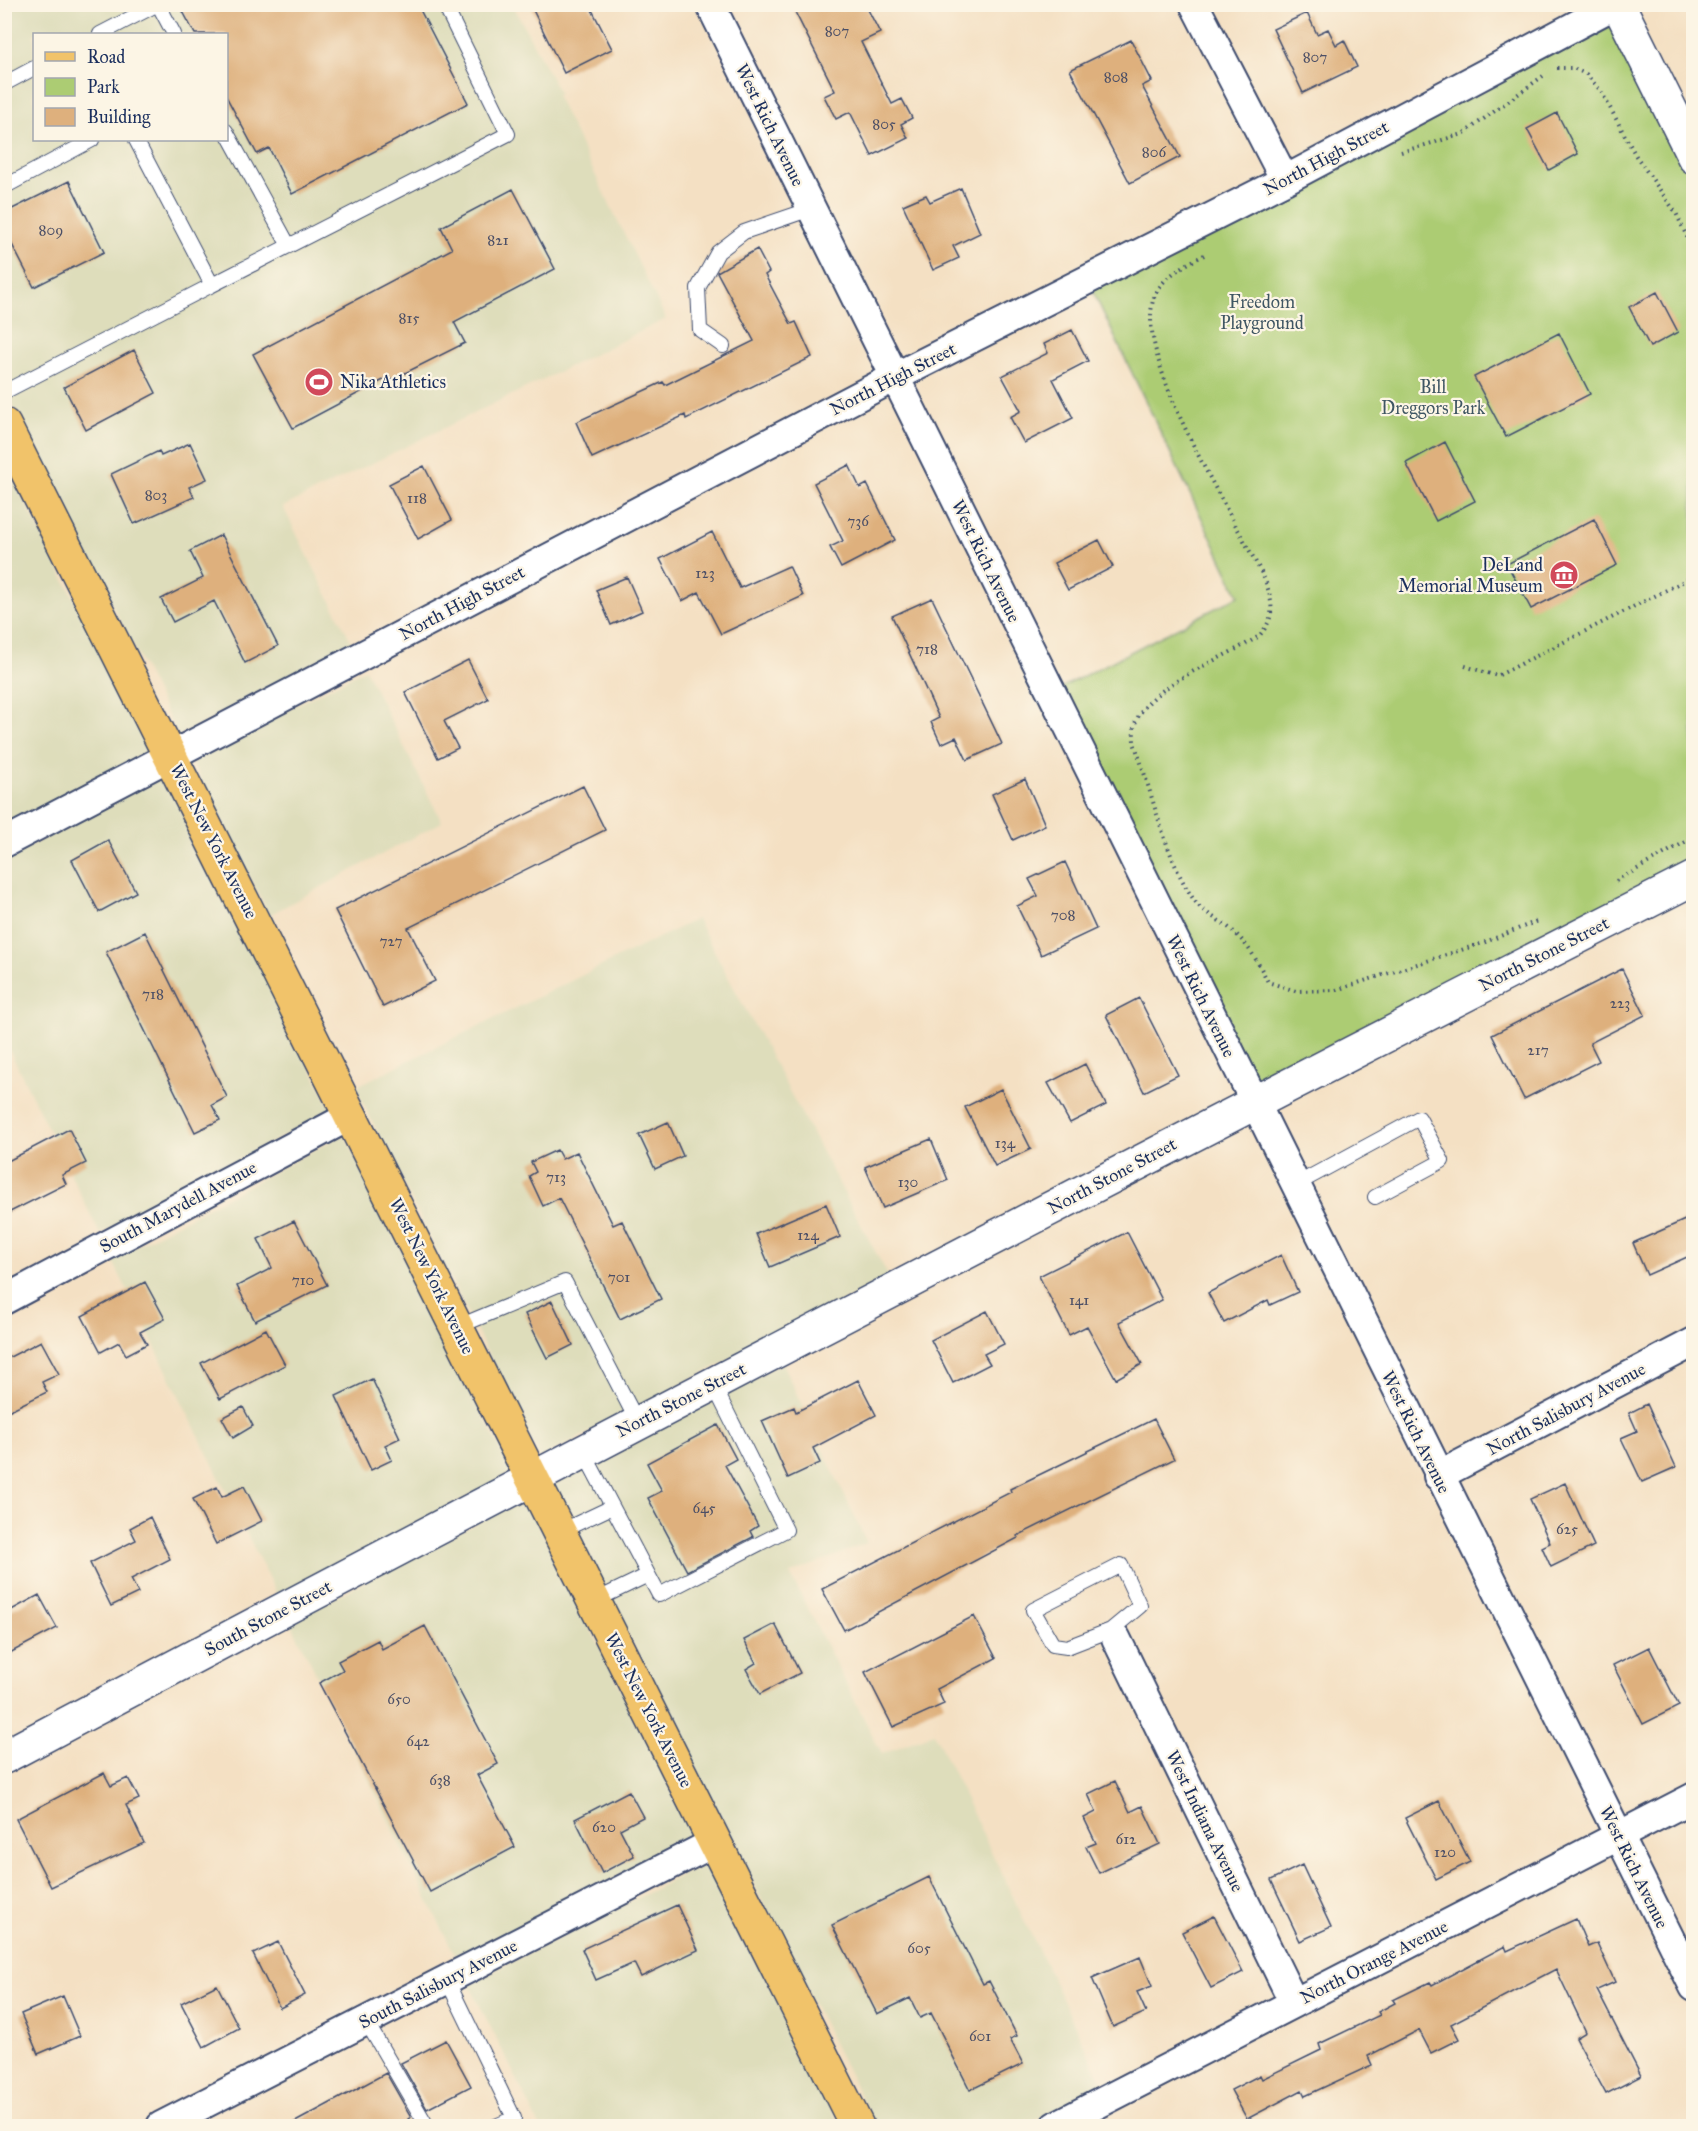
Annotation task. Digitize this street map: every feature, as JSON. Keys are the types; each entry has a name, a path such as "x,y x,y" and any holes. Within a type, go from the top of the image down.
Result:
{"main road":[{"name":"West New York Avenue","path":"4,425 352,1115 857,2127"}],"street":[{"name":"West Rich Avenue","path":"710,4 1438,1476 1694,1987"},
{"path":"1194,4 1285,180"},
{"path":"1617,4 1694,157"},
{"name":"North High Street","path":"4,843 895,377 1285,180 1617,4"},
{"name":"North Stone Street","path":"532,1478 1254,1102 1694,878"},
{"name":"South Marydell Avenue","path":"4,1300 352,1115"},
{"name":"North Salisbury Avenue","path":"1438,1476 1694,1342"},
{"name":"South Stone Street","path":"4,1757 532,1478"},
{"name":"West Indiana Avenue","path":"1114,1634 1294,2003"},
{"name":"North Orange Avenue","path":"1055,2127 1694,1797"},
{"name":"South Salisbury Avenue","path":"161,2127 716,1842"}],"lane":[{"path":"102,33 158,4 173,33"},
{"path":"4,392 508,134 444,4"},
{"path":"4,84 33,69"},
{"path":"228,135 289,246"},
{"path":"4,187 90,141"},
{"path":"137,141 212,285"},
{"path":"723,346 700,330 698,299 698,288 718,252 744,232 811,208"},
{"path":"1294,1185 1419,1118 1442,1161 1375,1197"},
{"path":"457,1327 565,1282 638,1423"},
{"path":"583,1451 659,1595 786,1530 712,1384"},
{"path":"559,1532 612,1507"},
{"path":"1121,1565 1140,1606 1114,1634 1067,1647 1053,1645 1033,1610 1121,1565"},
{"path":"594,1601 648,1575"},
{"path":"447,1980 514,2118 496,2127"},
{"path":"366,2021 428,2127"}],"path":[{"path":"1396,153 1463,134 1556,68 1572,68 1586,74 1601,91 1636,156 1676,213 1694,252"},
{"path":"1206,254 1180,270 1155,295 1150,317 1153,340 1162,375 1194,444 1266,580 1272,598 1273,615 1268,626 1259,636 1160,692 1143,710 1134,726 1134,743 1171,853 1184,881 1199,906 1251,948 1268,981 1296,991 1336,990 1380,978 1483,943 1545,918"},
{"path":"1465,666 1497,676 1694,576"},
{"path":"1608,886 1694,837"}],"shaded area":[{"path":"5,5 513,5 559,93 556,95 666,319 283,507 353,645 178,736 5,390"},
{"path":"4,460 151,750 4,828"},
{"path":"365,669 442,822 269,915 191,760"},
{"path":"163,775 332,1110 100,1234 5,1041 5,859"},
{"path":"697,919 889,1277 540,1458 355,1087"},
{"path":"344,1134 512,1473 278,1597 112,1259"},
{"path":"782,1363 867,1543 790,1574 882,1754 934,1733 1104,2086 1025,2126 875,2126 552,1483"},
{"path":"525,1498 695,1837 457,1959 290,1621"},
{"path":"708,1862 840,2126 540,2126 469,1984"}],"green space":[{"name":"Bill Dreggors Park","path":"1616,5 1693,157 1693,878 1254,1102 1051,693 1239,596 1088,281"}],"building":[{"path":"179,4 417,4 468,103 292,194 269,148 257,154 228,100 228,33 194,33"},
{"path":"530,4 589,4 612,49 564,73"},
{"path":"791,4 865,4 880,33 861,42 892,104 902,99 912,118 901,124 908,138 872,156 850,112 836,119 824,96 835,91"},
{"path":"1307,13 1317,34 1328,29 1336,45 1344,40 1357,67 1303,93 1273,29"},
{"path":"1131,40 1152,81 1142,86 1180,157 1130,183 1070,70"},
{"path":"1557,113 1578,154 1549,170 1527,129"},
{"path":"69,181 104,252 34,287 4,229 4,213"},
{"path":"961,188 980,233 953,246 959,258 933,270 903,205 926,195 930,202"},
{"path":"513,189 555,269 454,322 465,343 391,380 389,377 293,428 253,354 452,249 441,227"},
{"path":"757,249 769,272 765,275 791,324 796,322 812,357 686,419 685,415 592,458 576,422 663,382 665,385 754,341 717,272"},
{"path":"1657,292 1678,332 1650,347 1629,307"},
{"path":"1072,330 1088,361 1053,379 1073,418 1024,443 1010,417 1021,411 1002,376 1048,353 1044,344"},
{"path":"1559,333 1590,394 1506,437 1474,377"},
{"path":"134,350 156,393 86,430 64,387"},
{"path":"1445,442 1475,501 1436,521 1406,463"},
{"path":"190,443 207,479 189,487 194,497 134,524 111,474 159,451 161,456"},
{"path":"849,465 860,488 867,484 895,540 841,568 830,547 843,541 814,483"},
{"path":"424,466 452,520 418,539 389,484"},
{"path":"1594,519 1617,565 1531,609 1507,564"},
{"path":"712,532 740,588 789,566 803,596 721,634 699,592 682,601 660,559"},
{"path":"221,535 278,646 245,663 214,601 173,622 161,599 203,578 190,551"},
{"path":"1099,540 1113,567 1068,590 1054,563"},
{"path":"627,577 642,611 611,625 596,590"},
{"path":"932,598 1002,744 967,760 956,737 941,744 931,722 939,718 892,616"},
{"path":"468,660 488,699 444,721 458,748 438,758 405,692"},
{"path":"1025,779 1045,825 1013,840 992,794"},
{"path":"583,786 605,830 408,928 435,981 383,1007 335,910"},
{"path":"108,840 136,892 99,912 72,860"},
{"path":"1065,862 1096,929 1041,955 1017,906 1038,896 1029,879"},
{"path":"145,932 227,1097 212,1105 220,1120 195,1132 106,952"},
{"path":"1622,969 1645,1015 1590,1043 1599,1061 1524,1099 1492,1035"},
{"path":"1139,998 1178,1075 1144,1092 1106,1015"},
{"path":"1085,1064 1106,1105 1070,1123 1048,1083"},
{"path":"1001,1089 1031,1149 995,1166 965,1107"},
{"path":"668,1122 683,1156 655,1169 639,1135"},
{"path":"69,1129 86,1163 62,1175 66,1184 4,1215 4,1163"},
{"path":"931,1139 948,1180 883,1208 865,1167"},
{"path":"557,1150 562,1159 577,1152 613,1225 622,1221 661,1299 620,1319 559,1198 543,1206 529,1176 536,1172 531,1162"},
{"path":"826,1204 840,1237 770,1267 756,1234"},
{"path":"1694,1216 1694,1254 1647,1275 1633,1243"},
{"path":"294,1221 327,1285 255,1321 237,1286 272,1268 258,1239"},
{"path":"1127,1232 1162,1300 1119,1322 1142,1364 1116,1379 1087,1326 1069,1335 1039,1276"},
{"path":"1281,1255 1298,1292 1270,1305 1268,1300 1224,1323 1208,1293"},
{"path":"145,1282 165,1319 140,1332 147,1344 126,1355 119,1342 101,1352 82,1316"},
{"path":"552,1301 573,1345 547,1358 525,1314"},
{"path":"987,1311 1004,1344 984,1354 990,1364 953,1383 931,1340"},
{"path":"266,1329 285,1365 220,1399 201,1363"},
{"path":"41,1341 59,1374 42,1382 47,1392 4,1413 4,1360"},
{"path":"372,1379 400,1438 385,1445 392,1460 371,1470 336,1396"},
{"path":"858,1380 876,1415 813,1448 820,1463 788,1478 762,1421 794,1407 796,1412"},
{"path":"1647,1404 1676,1467 1642,1482 1621,1438 1637,1431 1629,1413"},
{"path":"243,1407 253,1426 233,1438 222,1418"},
{"path":"1154,1419 1174,1459 1017,1536 1018,1538 844,1630 822,1589 1011,1492 1010,1489"},
{"path":"718,1425 736,1459 725,1465 758,1526 750,1531 753,1537 687,1571 648,1498 662,1491 647,1463"},
{"path":"1565,1483 1594,1546 1551,1567 1542,1547 1550,1543 1530,1499"},
{"path":"244,1486 262,1521 216,1544 193,1499 217,1487 222,1497"},
{"path":"150,1517 170,1559 131,1579 138,1593 111,1606 90,1563 136,1540 130,1528"},
{"path":"39,1595 57,1628 4,1656 4,1614"},
{"path":"974,1616 996,1658 937,1689 944,1704 893,1727 865,1672"},
{"path":"775,1624 800,1673 760,1694 746,1669 756,1663 744,1640"},
{"path":"425,1626 498,1764 477,1775 515,1847 430,1892 319,1683 343,1670 338,1661 378,1640 382,1649"},
{"path":"1649,1647 1679,1706 1643,1724 1613,1665"},
{"path":"104,1773 111,1786 128,1778 139,1799 126,1805 144,1843 51,1887 16,1819"},
{"path":"1115,1781 1130,1812 1142,1806 1160,1844 1099,1873 1086,1847 1096,1843 1084,1818 1096,1812 1088,1794"},
{"path":"629,1791 643,1817 620,1829 634,1856 602,1873 575,1819"},
{"path":"1439,1801 1470,1862 1436,1879 1405,1818"},
{"path":"1302,1865 1331,1927 1300,1941 1271,1880"},
{"path":"929,1877 983,1984 989,1981 1017,2036 1010,2039 1023,2064 970,2090 931,2013 920,2018 910,1998 877,2014 832,1925"},
{"path":"677,1905 698,1950 641,1977 634,1963 596,1980 582,1949"},
{"path":"1214,1916 1243,1972 1211,1988 1182,1932"},
{"path":"1576,1919 1588,1947 1597,1943 1615,1982 1597,1990 1641,2076 1606,2094 1576,2038 1586,2032 1556,1969 1451,2024 1459,2039 1431,2053 1419,2030 1368,2056 1372,2065 1305,2096 1302,2090 1247,2119 1231,2090 1260,2075 1262,2079 1321,2050 1319,2044 1380,2015 1378,2012 1395,2003 1393,2000 1430,1982 1432,1985 1505,1946 1507,1951"},
{"path":"278,1942 305,1995 280,2008 253,1954"},
{"path":"1140,1957 1152,1986 1137,1992 1146,2012 1113,2027 1092,1978"},
{"path":"217,1985 239,2028 204,2047 181,2003"},
{"path":"63,1996 80,2036 38,2054 21,2014"},
{"path":"446,2040 471,2086 427,2109 401,2063"},
{"path":"386,2073 411,2117 408,2119 412,2127 286,2127"}],"place":[{"name":"Nika Athletics","path":"319,382"},
{"name":"DeLand Memorial Museum","path":"1564,575"}],"park label":[{"name":"Freedom Playground","path":"1262,312"}]}
